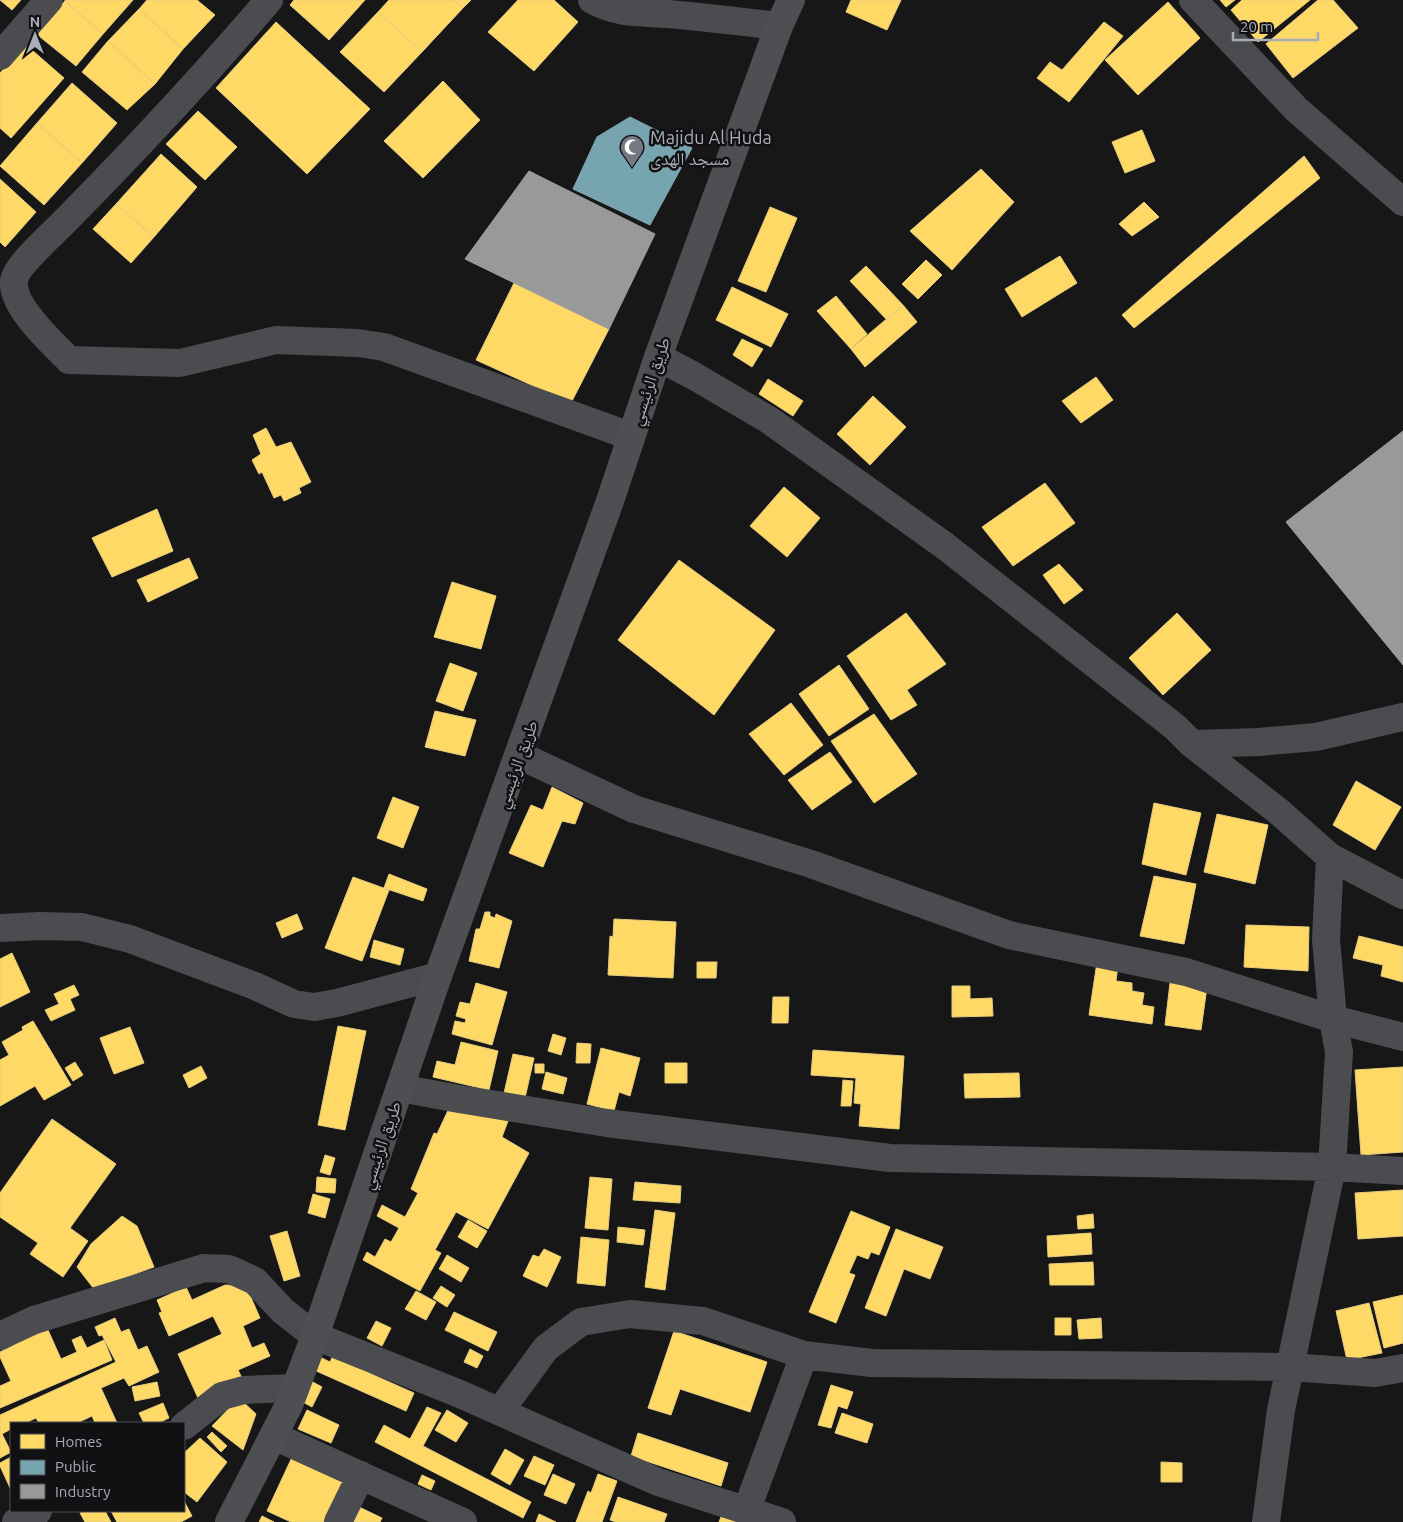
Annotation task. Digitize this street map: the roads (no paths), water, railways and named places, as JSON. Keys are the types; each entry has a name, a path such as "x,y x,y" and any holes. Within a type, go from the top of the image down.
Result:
{"main road":[{"name":"طريق الرئيسي","path":"229,1522 274,1436 296,1388 438,976 610,501 630,436 658,357 779,26 791,0"}],"street":[{"path":"0,56 49,0"},
{"path":"269,0 220,58 77,210 20,267 14,280 15,294 36,328 69,360 180,362 276,340 358,343 375,346 630,436"},
{"path":"592,0 607,8 636,13 666,14 779,26"},
{"path":"1193,0 1298,110 1403,202"},
{"path":"658,357 769,420 945,546 1278,811 1330,857 1403,895"},
{"path":"1192,744 1259,742 1316,737 1403,716"},
{"path":"519,755 634,809 811,864 1009,936 1186,972 1332,1019 1403,1037"},
{"path":"1266,1522 1281,1410 1332,1167 1339,1052 1332,1019 1326,939 1330,857"},
{"path":"0,928 40,926 82,926 90,928 130,939 255,986 294,1004 314,1006 337,1003 438,976"},
{"path":"400,1088 607,1123 890,1158 1332,1167 1403,1172"},
{"path":"0,1336 34,1320 204,1268 229,1269 255,1281 283,1311 315,1336 500,1411 658,1482 747,1509 782,1522"},
{"path":"500,1411 546,1348 582,1322 630,1314 702,1320 804,1355 872,1363 1290,1367 1375,1373 1403,1368"},
{"path":"747,1509 804,1355"},
{"path":"185,1425 222,1396 244,1390 296,1388"},
{"path":"274,1436 463,1522"},
{"path":"338,1522 361,1475"},
{"path":"16,1522 36,1512"}],"place":[{"name":"Majidu Al Huda مسجد الهدى","path":"632,168"}]}
